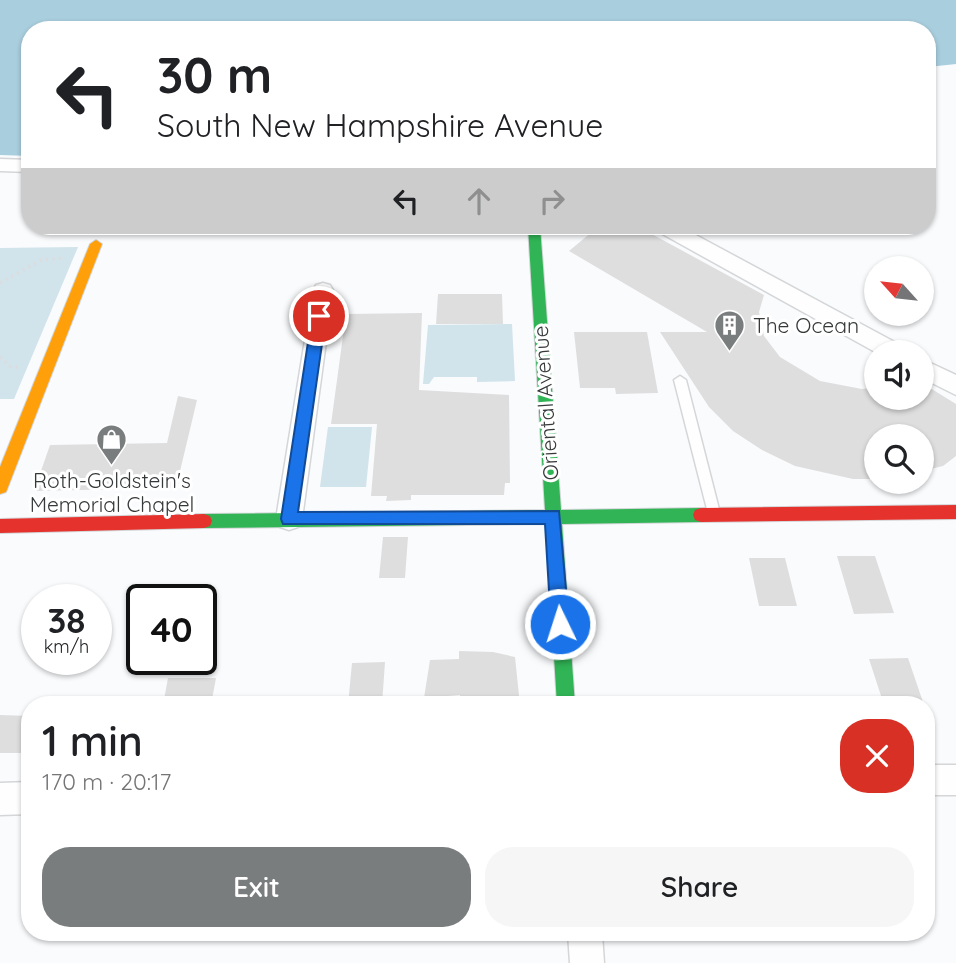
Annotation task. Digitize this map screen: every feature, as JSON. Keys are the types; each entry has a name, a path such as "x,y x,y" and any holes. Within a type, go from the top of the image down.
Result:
{"street":[{"path":"0,165 21,166"},
{"name":"Oriental Avenue","path":"535,235 565,696"},
{"path":"680,235 872,340"},
{"path":"0,487 96,244"},
{"path":"289,519 323,290"},
{"path":"934,374 956,386"},
{"path":"0,526 289,519 956,512"},
{"path":"935,780 956,780"},
{"path":"0,799 21,798"},
{"path":"586,941 587,963"}],"lane":[{"path":"680,380 714,514"}],"path":[{"path":"0,282 41,260 90,260"}],"shaded area":[{"path":"78,247 14,399 0,399 0,248"},
{"path":"512,324 515,381 477,382 477,377 434,377 429,384 423,384 428,325"},
{"path":"328,427 372,427 366,487 320,487"}],"water":[{"path":"0,0 956,0 956,64 936,66 936,21 21,21 21,156 0,155"}],"building":[{"name":"The Ocean","path":"588,235 654,235 764,295 759,312 764,336 780,357 820,381 864,389 864,410 934,410 934,390 956,404 956,456 943,466 934,468 934,424 864,424 864,479 795,466 762,450 733,431 709,407 660,332 707,332 569,251"},
{"path":"438,294 502,294 503,324 436,324"},
{"path":"422,313 419,390 509,395 510,483 505,483 504,495 411,495 411,500 386,501 387,496 371,496 377,424 331,424 346,314"},
{"path":"574,332 647,332 658,393 616,394 615,388 580,388"},
{"name":"Roth-Goldstein's Memorial Chapel","path":"178,396 197,400 176,488 34,491 50,445 167,443"},
{"path":"383,537 408,537 405,578 379,578"},
{"path":"837,556 875,556 894,613 854,614"},
{"path":"749,558 785,558 797,606 759,606"},
{"path":"459,651 493,652 515,657 519,696 424,696 430,660 459,659"},
{"path":"908,658 921,696 881,696 869,659"},
{"path":"385,662 383,696 349,696 352,663"},
{"path":"168,678 216,678 213,696 165,696"},
{"path":"0,715 21,716 21,753 0,753"}],"traffic: fast":[{"path":"535,235 565,696"},
{"path":"204,521 701,515"}],"traffic: slow":[{"path":"0,487 96,244"}],"traffic: jam":[{"path":"701,515 956,512"},
{"path":"0,526 204,521"}],"place":[{"name":"The Ocean","path":"730,352"},
{"name":"Roth-Goldstein's Memorial Chapel","path":"112,467"}],"route":[{"path":"319,316 289,519 553,516 560,624"}]}
